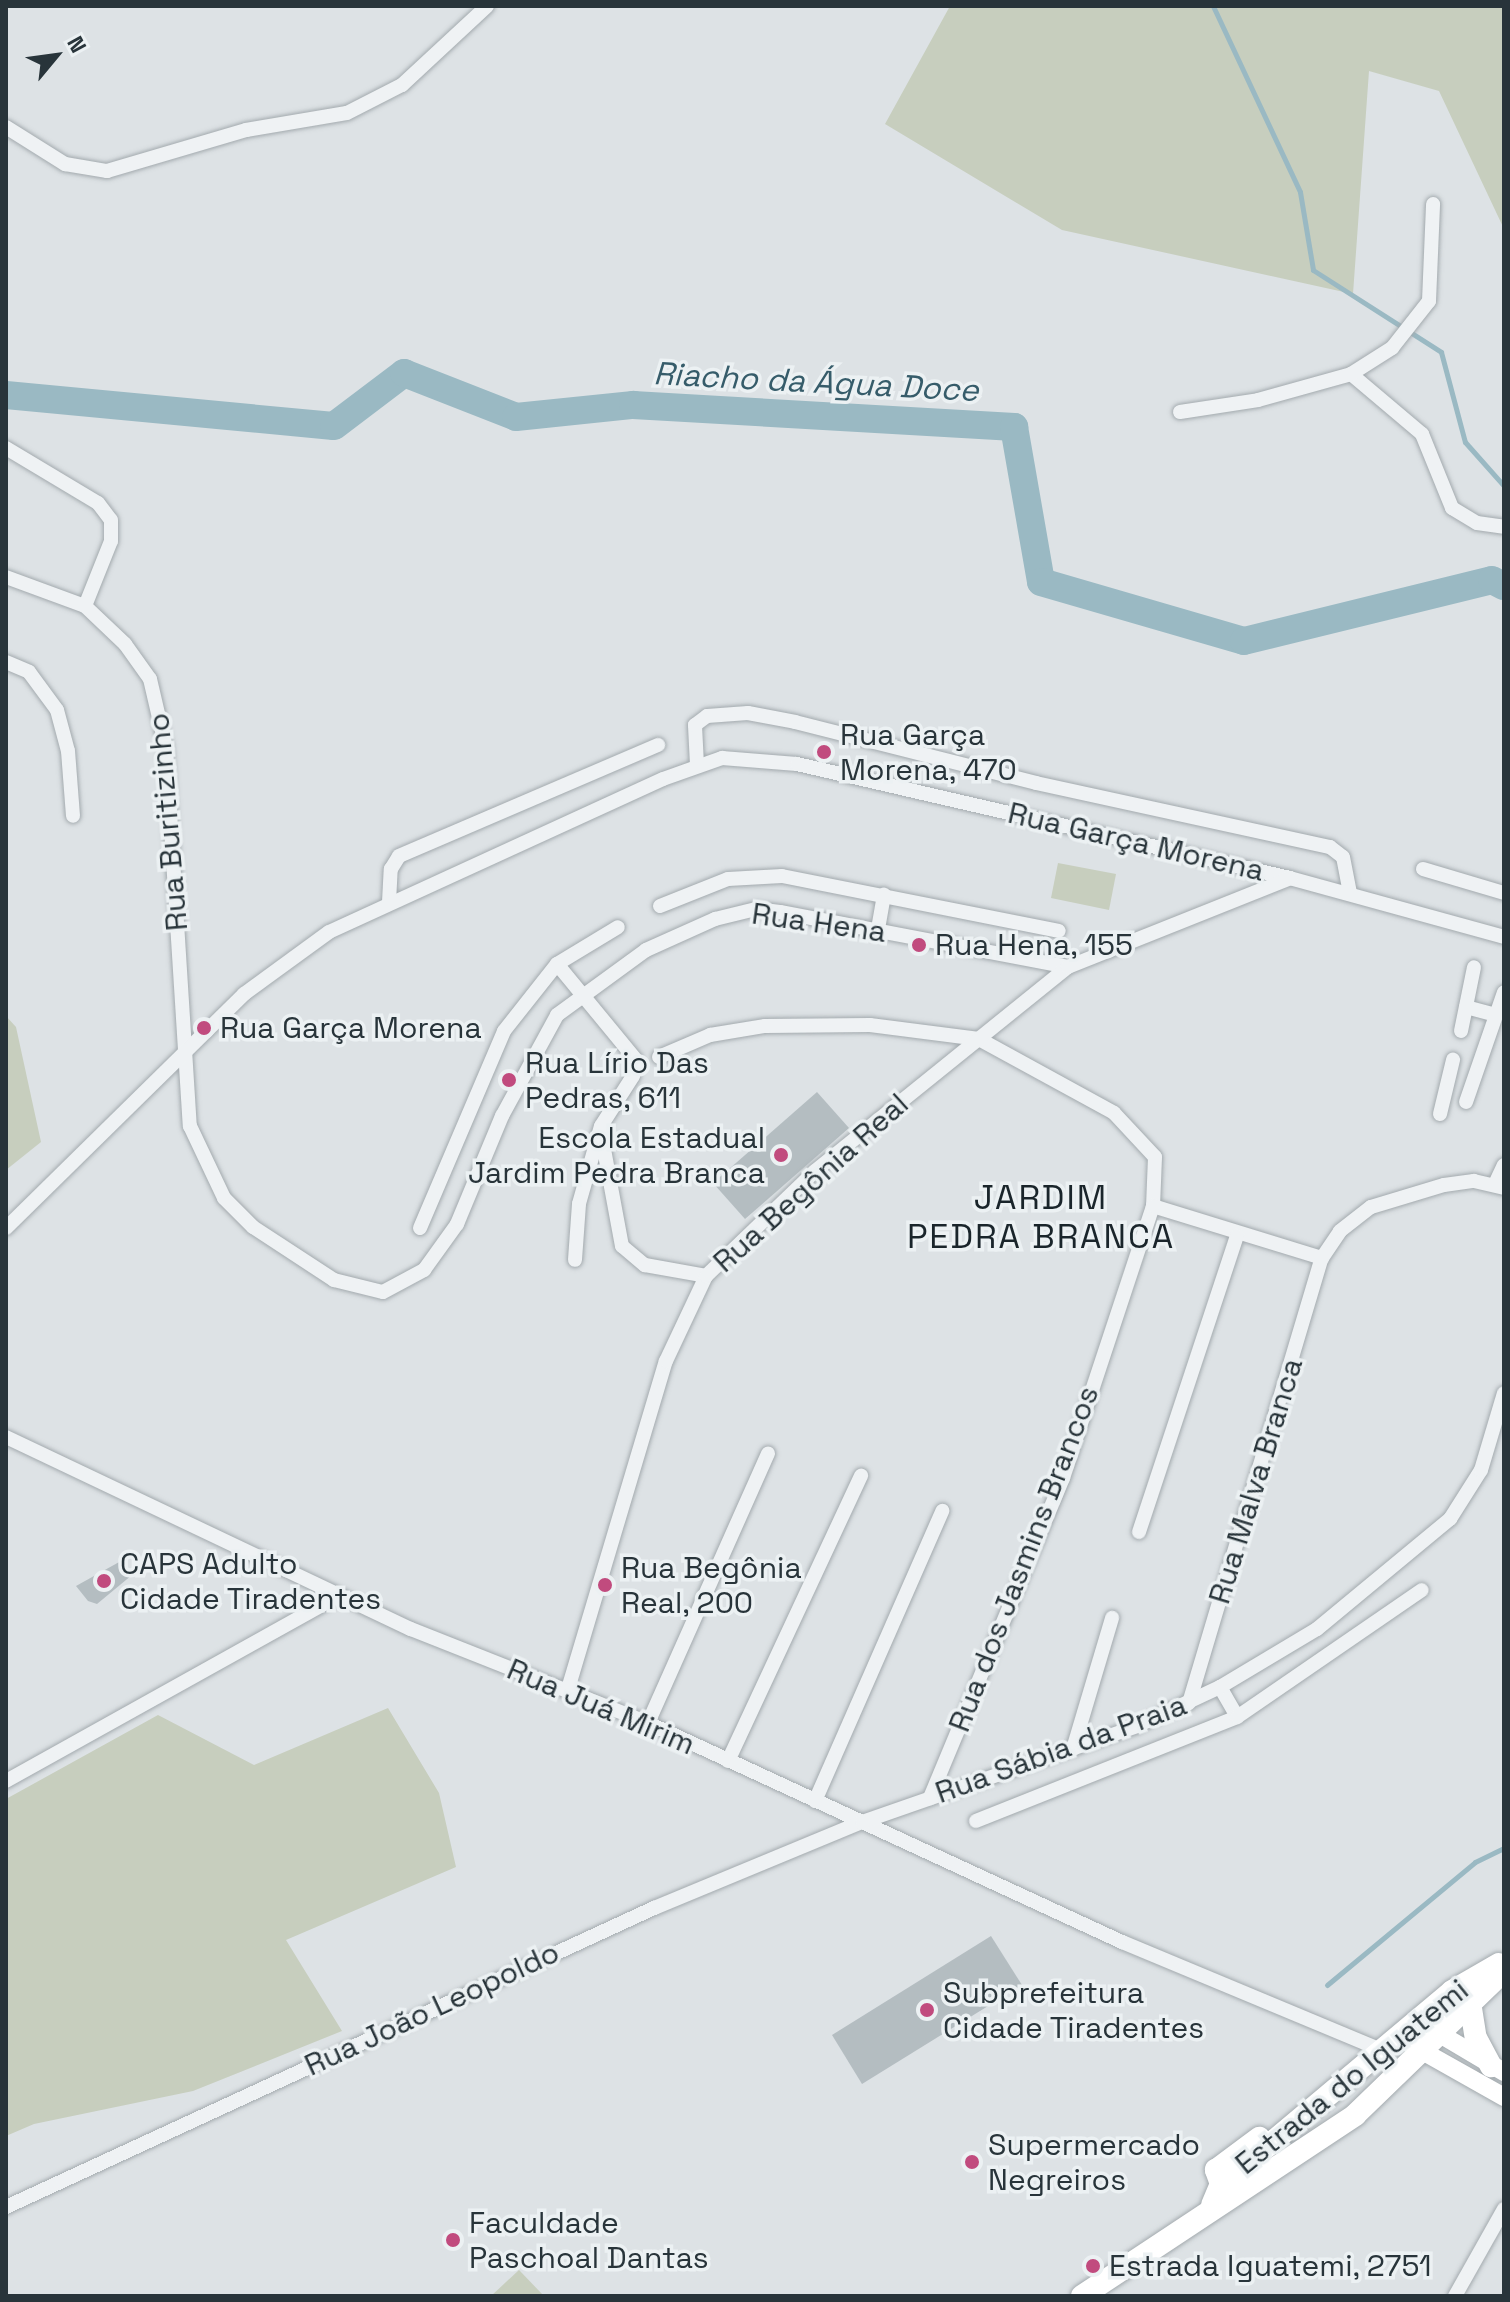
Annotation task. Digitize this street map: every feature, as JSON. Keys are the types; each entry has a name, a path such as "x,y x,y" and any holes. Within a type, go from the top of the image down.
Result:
{"main road":[{"name":"Estrada do Iguatemi","path":"1221,2198 1332,2097 1394,2046 1418,2021 1463,1984 1504,1961"},
{"name":"Estrada do Iguatemi","path":"1082,2296 1221,2198 1373,2099 1423,2054 1470,2002 1504,1971"},
{"path":"1470,2002 1476,2038 1497,2069"},
{"path":"1418,2021 1497,2069"},
{"path":"1373,2099 1396,2068 1394,2046 1423,2054 1504,2097"}],"street":[{"path":"6,127 65,164 107,171 246,130 347,113 402,85 487,6"},
{"path":"1180,412 1258,400 1351,374 1408,334 1429,301 1433,204"},
{"path":"1351,374 1422,434 1452,508 1477,523 1504,527"},
{"path":"6,448 98,503 111,520 111,541 85,606"},
{"name":"Rua Buritizinho","path":"6,577 85,606 140,662 159,703 175,870 182,1052"},
{"path":"6,662 29,672 57,710 67,741 73,816"},
{"path":"697,765 695,725 707,716 748,713 795,722 1330,847 1343,857 1350,893"},
{"path":"389,902 391,869 399,856 658,745"},
{"name":"Rua Garça Morena","path":"6,1228 182,1052 288,960 389,902 697,765 742,755 797,764 1290,878 1504,937"},
{"path":"1423,869 1504,893"},
{"path":"660,906 690,890 752,875 816,879 1059,931"},
{"name":"Rua Begônia Real","path":"568,1689 666,1361 706,1276 815,1171 1068,967 1290,878"},
{"path":"878,929 884,895"},
{"name":"Rua Hena","path":"182,1052 190,1126 224,1198 253,1227 334,1280 383,1292 411,1281 437,1257 543,1036 581,992 646,950 734,912 780,912 1068,967"},
{"path":"420,1228 504,1031 557,964 618,927"},
{"path":"557,964 633,1053 633,1076 601,1126 579,1204 575,1260"},
{"path":"1461,1031 1474,967"},
{"path":"1466,1102 1504,992"},
{"path":"1466,1007 1496,1015"},
{"path":"659,1057 710,1035 765,1026 870,1025 979,1039"},
{"name":"Rua dos Jasmins Brancos","path":"930,1798 1063,1478 1153,1206 1159,1168 1129,1123 979,1039"},
{"path":"1440,1114 1453,1060"},
{"path":"1449,1075 1473,1081"},
{"path":"601,1126 622,1246 645,1265 706,1276"},
{"path":"1153,1206 1237,1236 1322,1258 1340,1231 1371,1207 1444,1185 1500,1186 1504,1165"},
{"path":"1139,1532 1237,1236"},
{"name":"Rua Malva Branca","path":"1189,1703 1322,1258"},
{"name":"Rua Sábia da Praia","path":"862,1822 1073,1749 1189,1703 1317,1629 1429,1541 1467,1499 1504,1393"},
{"name":"Rua Juá Mirim","path":"6,1437 339,1596 648,1723 1265,2005 1394,2046"},
{"path":"648,1723 768,1453"},
{"path":"728,1761 861,1476"},
{"path":"815,1801 942,1511"},
{"path":"976,1821 1237,1717 1422,1590"},
{"path":"6,1781 339,1596"},
{"path":"1073,1749 1112,1618"},
{"path":"1220,1687 1237,1717"},
{"name":"Rua João Leopoldo","path":"6,2207 383,2029 862,1822"},
{"path":"1455,2296 1504,2209"}],"green space":[{"path":"950,6 1504,6 1504,229 1439,91 1369,71 1353,294 1062,230 885,124"},
{"path":"1058,863 1116,874 1109,910 1051,898"},
{"path":"6,1016 16,1027 41,1142 6,1170"},
{"path":"388,1708 439,1793 456,1867 286,1940 342,2031 193,2091 34,2124 6,2136 6,1799 158,1715 254,1765"},
{"path":"519,2270 544,2296 491,2296"}],"building":[{"name":"Escola Estadual Jardim Pedra Branca","path":"817,1092 849,1128 745,1219 713,1183"},
{"name":"CAPS Adulto Cidade Tiradentes","path":"121,1561 132,1575 97,1604 88,1601 76,1586"},
{"name":"Subprefeitura Cidade Tiradentes","path":"991,1936 1022,1985 862,2084 832,2035"}],"waterway":[{"path":"1213,6 1300,192 1313,270 1441,352 1465,442 1504,486"},
{"name":"Riacho da Água Doce","path":"6,395 334,426 404,373 516,417 633,405 1014,427 1041,582 1244,641 1492,580 1504,586"},
{"path":"1327,1985 1475,1862 1504,1848"}],"place":[{"name":"Rua Garça Morena, 470","path":"824,752"},
{"name":"Rua Hena, 155","path":"919,945"},
{"name":"Rua Garça Morena","path":"204,1028"},
{"name":"Rua Lírio Das Pedras, 611","path":"509,1080"},
{"name":"Escola Estadual Jardim Pedra Branca","path":"781,1155"},
{"name":"CAPS Adulto Cidade Tiradentes","path":"104,1581"},
{"name":"Rua Begônia Real, 200","path":"605,1585"},
{"name":"Subprefeitura Cidade Tiradentes","path":"927,2010"},
{"name":"Supermercado Negreiros","path":"972,2162"},
{"name":"Faculdade Paschoal Dantas","path":"453,2240"},
{"name":"Estrada Iguatemi, 2751","path":"1093,2266"}],"district":[{"name":"JARDIM PEDRA BRANCA","path":"1041,1216"}]}
